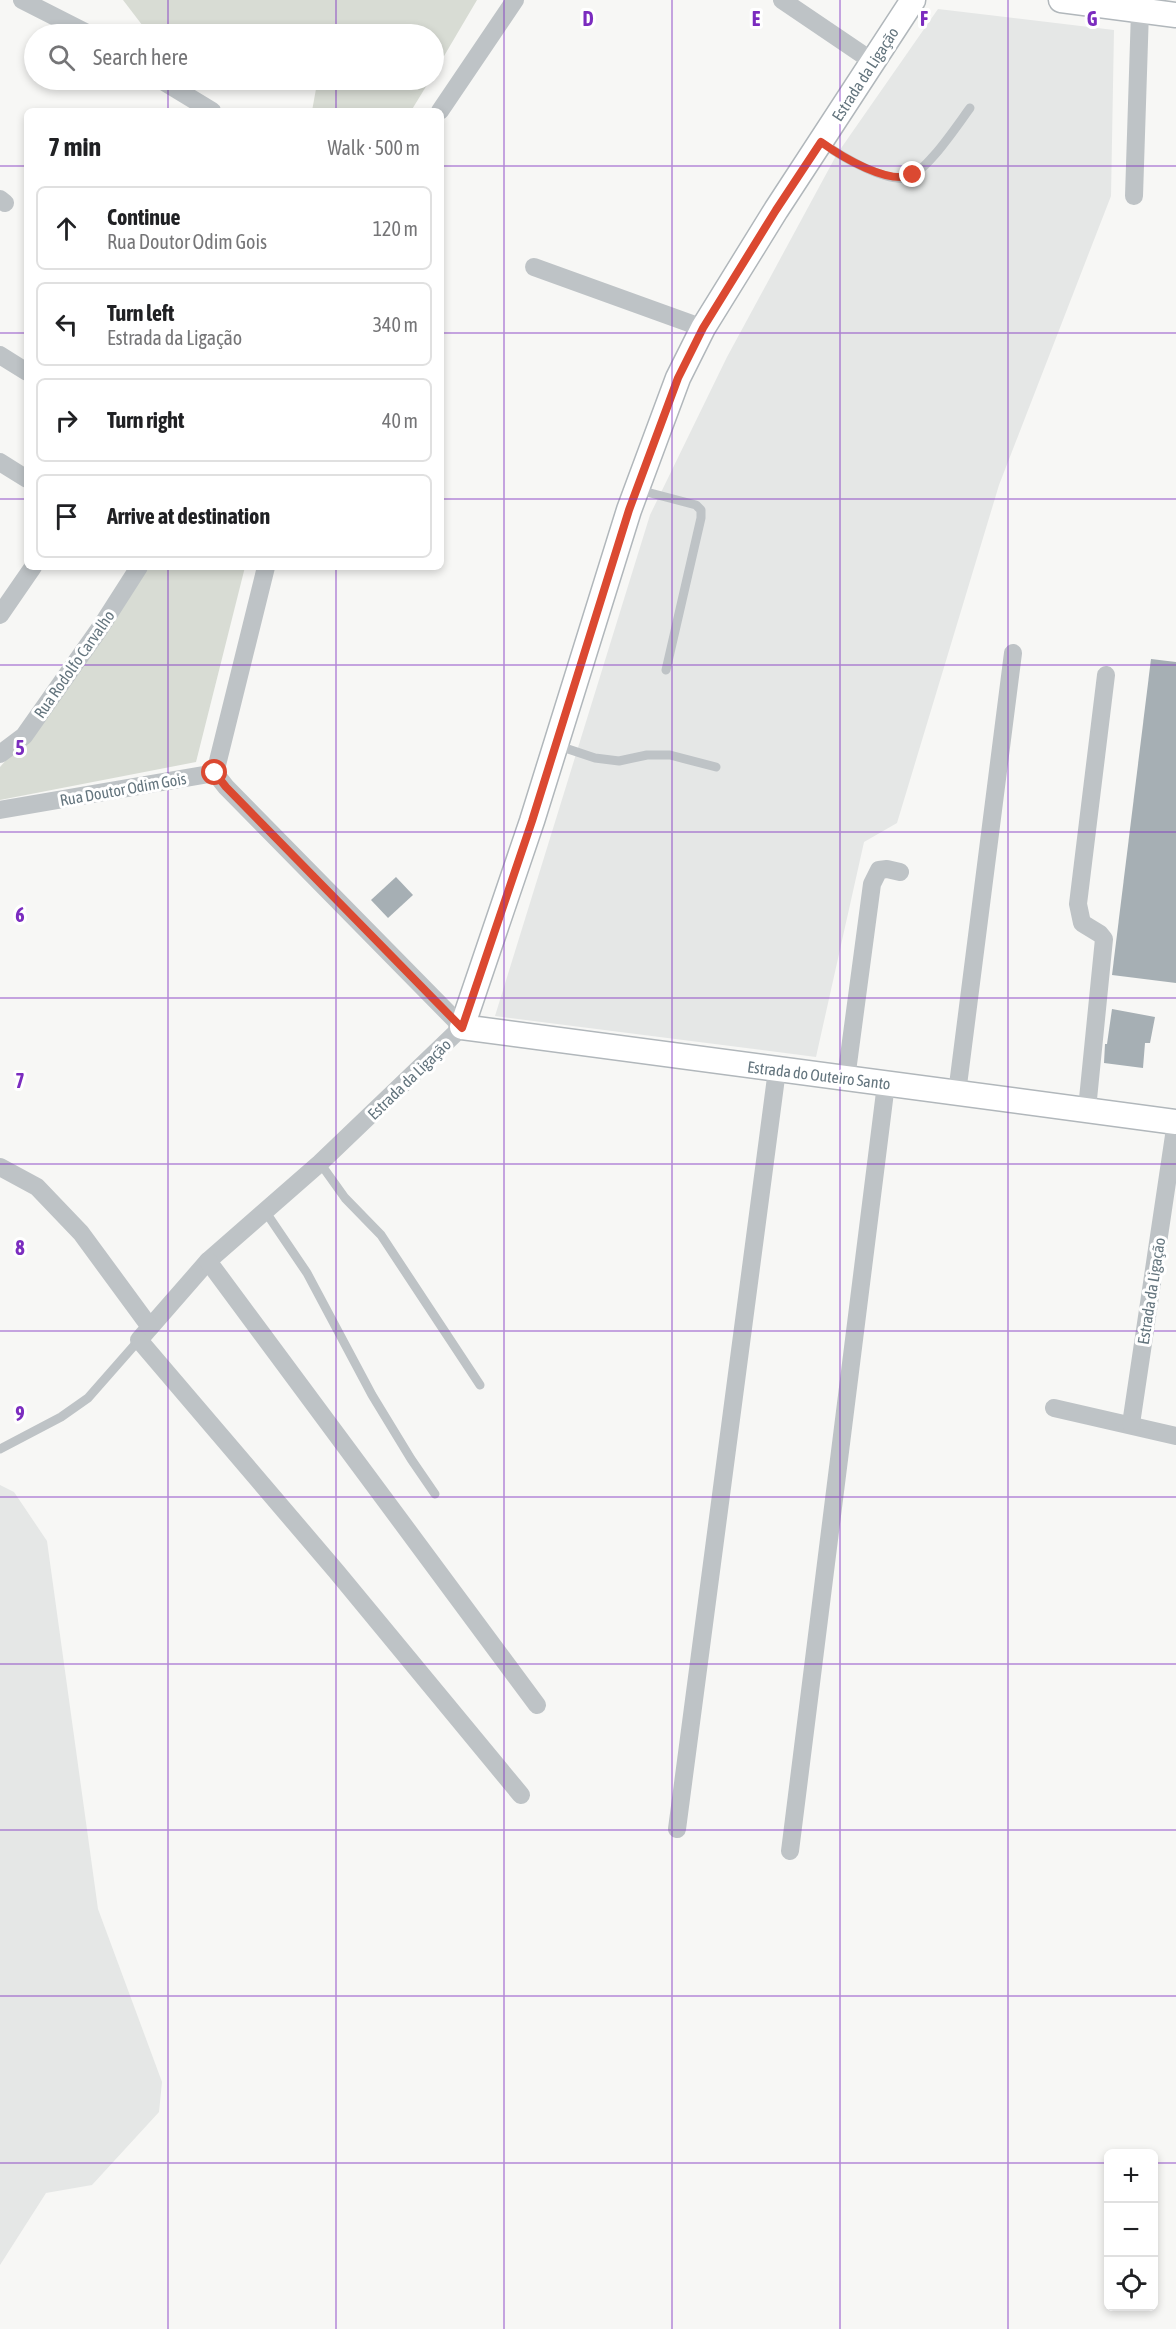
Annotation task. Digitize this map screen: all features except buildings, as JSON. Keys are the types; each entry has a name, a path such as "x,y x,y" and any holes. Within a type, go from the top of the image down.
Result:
{"street":[{"path":"22,0 69,24"},
{"path":"442,108 515,0"},
{"path":"782,0 872,61"},
{"name":"Estrada da Ligação","path":"144,1333 208,1261 320,1163 462,1028 532,821 636,489 678,378 703,328 776,210 914,0"},
{"path":"1062,0 1176,15"},
{"path":"1134,196 1140,11"},
{"path":"177,90 207,108"},
{"path":"534,267 703,328"},
{"path":"0,355 24,370"},
{"path":"0,462 24,477"},
{"path":"0,615 31,570"},
{"name":"Rua Rodolfo Carvalho","path":"0,754 24,736 138,570"},
{"path":"266,570 215,773 226,787 462,1028"},
{"path":"957,1093 1013,653"},
{"path":"1087,1109 1104,939 1100,934 1082,924 1078,904 1106,675"},
{"name":"Rua Doutor Odim Gois","path":"0,810 215,773"},
{"path":"846,1079 872,884 879,870 900,872"},
{"name":"Estrada do Outeiro Santo","path":"462,1028 1176,1122"},
{"path":"677,1829 777,1070"},
{"path":"790,1851 886,1084"},
{"name":"Estrada da Ligação","path":"1131,1424 1176,1122"},
{"path":"0,1167 37,1187 81,1233 144,1333 521,1795"},
{"path":"208,1261 537,1705"},
{"path":"1054,1408 1176,1436"}],"lane":[{"path":"821,142 845,159 888,176 905,178 913,175 930,161 970,108"},
{"path":"636,489 696,505 701,510 666,670"},
{"path":"556,745 595,758 619,761 647,755 670,755 716,767"},
{"path":"320,1163 345,1198 381,1235 480,1385"},
{"path":"265,1211 307,1273 372,1395 435,1494"},
{"path":"0,1449 61,1417 88,1398 144,1333"}],"shaded area":[{"path":"123,0 477,0 444,56 444,24 141,24"},
{"path":"938,9 1114,30 1111,196 999,485 897,823 864,842 816,1057 495,1016 650,515 727,357 837,154"},
{"path":"316,90 424,90 413,108 313,108"},
{"path":"144,570 244,570 196,762 0,800 0,767 41,721"},
{"path":"0,1485 14,1492 47,1541 98,1909 162,2082 159,2112 92,2185 46,2193 0,2265"}],"route":[{"path":"215,773 226,787 462,1028 532,821 629,510 678,378 703,328 821,142 845,159 888,176 905,178 913,175"}]}
